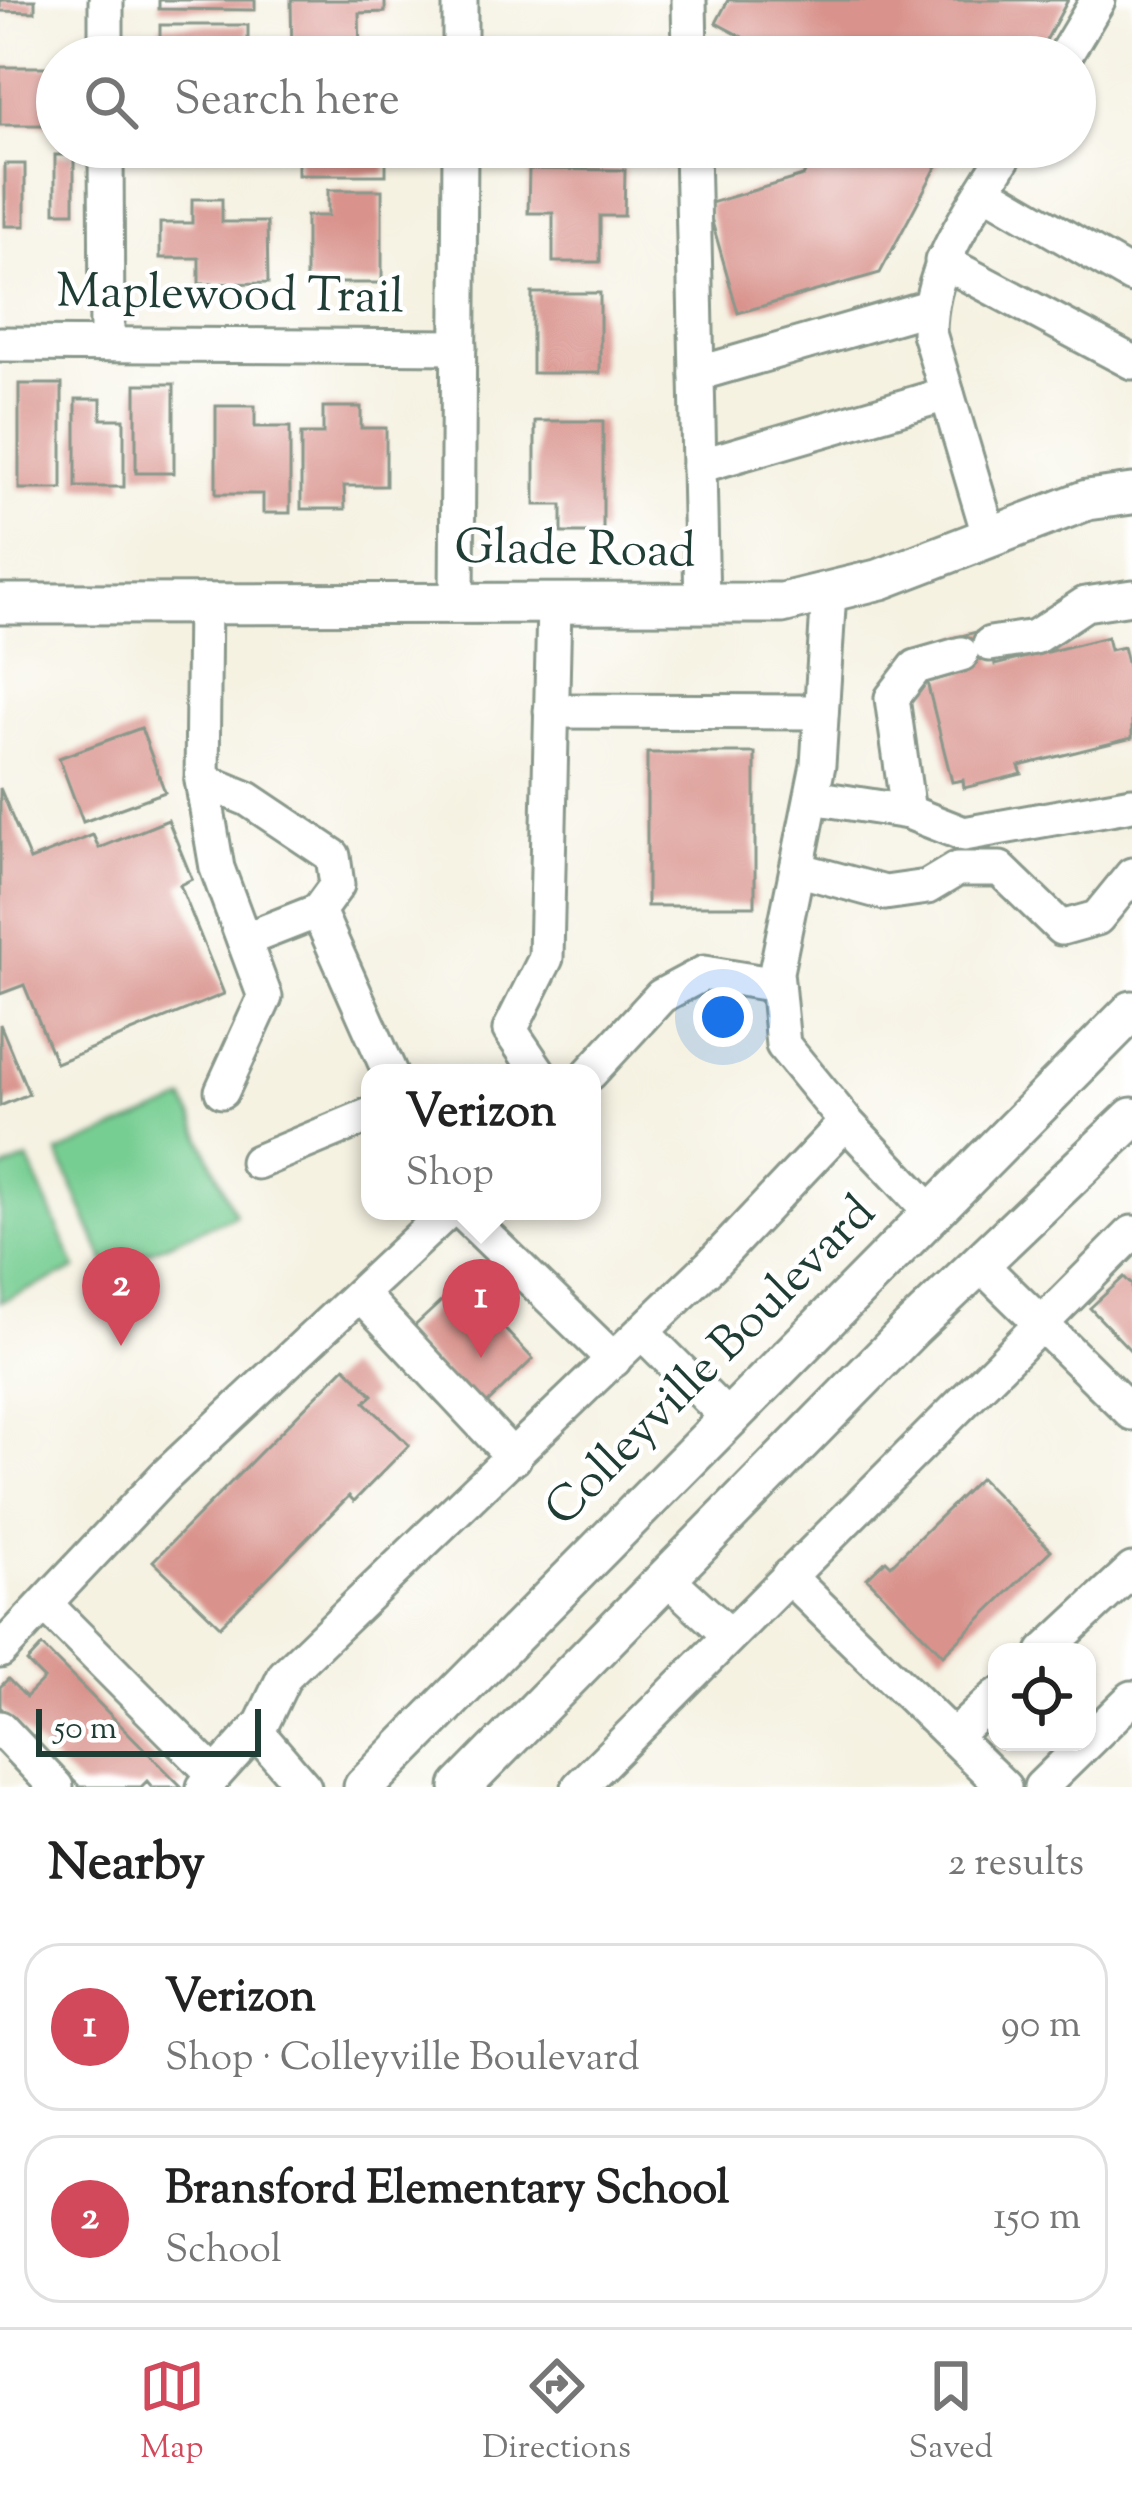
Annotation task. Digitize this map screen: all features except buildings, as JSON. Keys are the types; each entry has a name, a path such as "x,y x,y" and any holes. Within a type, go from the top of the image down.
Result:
{"main road":[{"name":"Glade Road","path":"0,604 782,603 881,579 1087,500 1132,494"},
{"name":"Colleyville Boulevard","path":"364,1787 1132,1011"},
{"path":"460,1787 980,1264 1132,1118"},
{"path":"933,1214 980,1264"}],"street":[{"path":"106,0 106,36"},
{"path":"460,0 460,36"},
{"path":"689,0 690,36"},
{"path":"1077,36 1098,0"},
{"path":"106,168 106,342"},
{"path":"457,602 460,168"},
{"path":"692,168 702,605"},
{"path":"990,538 928,333 928,307 942,261 998,168"},
{"path":"985,190 1132,275"},
{"path":"942,261 1132,362"},
{"path":"697,374 928,307"},
{"name":"Maplewood Trail","path":"0,344 459,347"},
{"path":"699,466 947,394"},
{"path":"829,592 812,797 777,985 783,1045 846,1122 933,1214"},
{"path":"908,812 892,698 916,667 1035,637 1084,604 1132,597"},
{"path":"204,601 202,780 217,868 265,997 222,1091"},
{"path":"533,1064 510,1030 546,958 554,604"},
{"path":"551,711 821,712"},
{"path":"202,780 248,799 333,856 337,885 318,911 244,940"},
{"path":"812,797 908,812 964,834 1132,804"},
{"path":"797,869 885,892 927,886 957,869 1000,868 1061,928 1097,919 1132,875"},
{"path":"318,911 386,1064"},
{"path":"598,1064 661,996 704,973 777,985"},
{"path":"257,1162 361,1118"},
{"path":"45,1604 209,1781 256,1731 285,1675 614,1360 846,1122"},
{"path":"0,1652 164,1478 438,1220"},
{"path":"469,1220 614,1360"},
{"path":"579,1787 1132,1233"},
{"path":"980,1264 1132,1413"},
{"path":"359,1294 514,1458"},
{"path":"642,1332 729,1419"},
{"path":"1054,1643 1132,1570"},
{"path":"788,1576 1004,1787"},
{"path":"666,1577 729,1635"},
{"path":"1042,1787 1132,1699"},
{"path":"953,1737 988,1704"},
{"path":"0,1728 56,1787"},
{"path":"256,1731 304,1787"}],"green space":[{"path":"185,1100 235,1215 108,1269 58,1153"},
{"path":"28,1159 76,1269 0,1302 0,1171"}],"place":[{"name":"Bransford Elementary School","path":"121,1346"},
{"name":"Verizon","path":"481,1358"}]}
